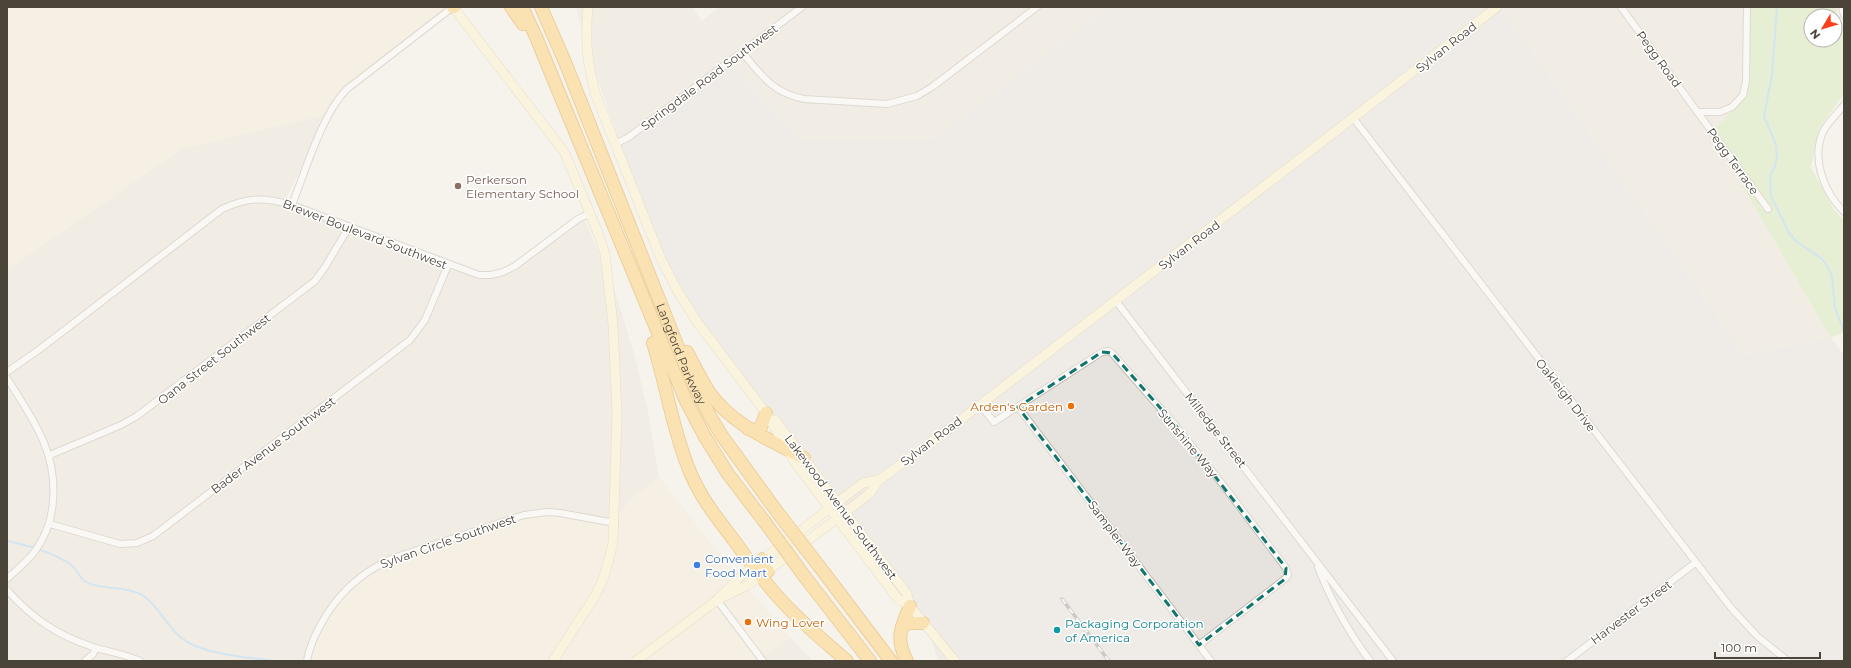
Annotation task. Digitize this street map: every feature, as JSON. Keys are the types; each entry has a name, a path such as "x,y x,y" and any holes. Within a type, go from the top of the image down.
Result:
{"highway":[{"path":"511,7 541,51"},
{"name":"Langford Parkway","path":"522,7 632,275 686,401 705,437 728,474 870,661"},
{"name":"Langford Parkway","path":"541,7 550,26 689,375 710,416 736,456 778,513 891,661"},
{"path":"547,7 550,26"},
{"path":"632,275 660,364 678,440 688,468 709,506 761,568 790,612 846,661"},
{"path":"664,311 710,393 728,413 748,429 804,458"},
{"path":"748,429 756,430 760,427 766,413"},
{"path":"908,661 900,640 902,627 910,606"},
{"path":"902,627 908,623 923,623"}],"street":[{"path":"292,205 328,114 338,98 453,7 565,153 605,254 613,324 617,414 614,524 609,560 598,590 586,612 553,661"},
{"name":"Lakewood Avenue Southwest","path":"588,7 585,36 589,71 596,96 661,259 676,290 697,322 766,413 787,449 837,519 898,599 910,606 955,661"},
{"name":"Springdale Road Southwest","path":"615,144 629,137 802,7"},
{"path":"742,52 766,82 791,96 804,99 887,104 917,96 932,87 1037,7"},
{"name":"Sylvan Road","path":"761,568 837,519 870,492 879,480 980,405 1354,119 1497,7"},
{"name":"Pegg Road","path":"1621,7 1698,112"},
{"path":"1698,112 1720,112 1732,107 1743,95 1746,81 1747,7"},
{"path":"1842,7 1844,15"},
{"path":"1844,105 1823,132 1819,145 1818,158 1824,182 1831,195 1844,212"},
{"name":"Pegg Terrace","path":"1698,112 1768,209"},
{"name":"Oakleigh Drive","path":"1354,119 1732,610 1757,636 1788,661"},
{"name":"Brewer Boulevard Southwest","path":"7,372 40,349 222,209 238,202 256,199 274,200 292,205 448,265 479,275 491,275 503,272 515,266 578,219 590,213"},
{"name":"Oana Street Southwest","path":"50,455 121,425 153,405 315,281 349,227"},
{"name":"Bader Avenue Southwest","path":"50,524 120,544 137,543 152,536 410,340 425,320 448,265"},
{"name":"Milledge Street","path":"1116,301 1393,661"},
{"name":"Sunshine Way","path":"980,405 994,422 1102,352 1109,351 1176,426 1227,490 1286,568 1288,574 1285,580 1199,645"},
{"path":"7,378 39,431 50,455 54,487 53,509 50,524 43,539 34,552 7,579"},
{"name":"Sampler Way","path":"1018,407 1211,661"},
{"name":"Lakewood Avenue Southwest","path":"766,413 776,421 846,512 907,594 910,606"},
{"name":"Sylvan Road","path":"636,661 717,600 748,585 761,568 838,502 863,483 879,480"},
{"name":"Sylvan Circle Southwest","path":"307,661 313,640 328,612 344,590 360,577 393,558 524,515 560,512 614,524"},
{"name":"Milledge Street","path":"1315,560 1337,611 1370,661"},
{"name":"Harvester Street","path":"1567,661 1696,563"},
{"path":"7,590 23,608 44,625 69,639 96,648 129,656 140,661"},
{"path":"717,600 762,661"},
{"path":"85,661 93,654 96,648"}],"highlighted area":[{"path":"1102,352 1112,353 1176,426 1286,568 1285,579 1199,645 1018,407"}],"shaded area":[{"path":"7,7 452,7 358,81 329,114 182,149 7,270"},
{"path":"576,7 692,7 702,21 719,7 1109,7 933,140 804,141 730,65 621,146 586,47"},
{"path":"1109,7 1501,7 1745,355 1831,338 1844,355 1844,661 938,661 925,618 669,280 621,146 730,65 804,141 933,140"},
{"path":"1501,7 1747,7 1748,95 1711,132 1831,338 1745,355"},
{"path":"329,114 286,198 448,264 496,276 582,214 613,284 635,357 648,412 659,477 632,498 609,527 549,514 452,536 368,576 325,615 311,661 7,661 7,270 182,149"},
{"path":"659,477 739,579 791,638 756,661 644,661 641,657 635,661 311,661 325,615 368,576 452,536 549,514 609,527 632,498"},
{"path":"791,638 813,661 756,661 764,654"}],"green space":[{"path":"1747,7 1837,7 1803,8 1803,48 1843,48 1843,28 1844,29 1844,90 1842,96 1820,128 1811,167 1833,208 1844,221 1844,332 1831,338 1711,132 1748,95"}],"waterway":[{"path":"1777,7 1772,75 1764,116 1776,145 1777,156 1775,166 1770,175 1771,196 1789,233 1796,241 1822,259 1828,267 1832,277 1835,308 1844,331"},
{"path":"7,541 56,556 72,566 86,582 92,585 124,589 139,593 151,602 176,633 189,643 219,653 273,661"}],"railway":[{"path":"1062,599 1109,661"}],"place":[{"name":"Perkerson Elementary School","path":"458,186"},
{"name":"Arden's Garden","path":"1071,406"},
{"name":"Convenient Food Mart","path":"697,565"},
{"name":"Wing Lover","path":"748,622"},
{"name":"Packaging Corporation of America","path":"1057,630"}]}
